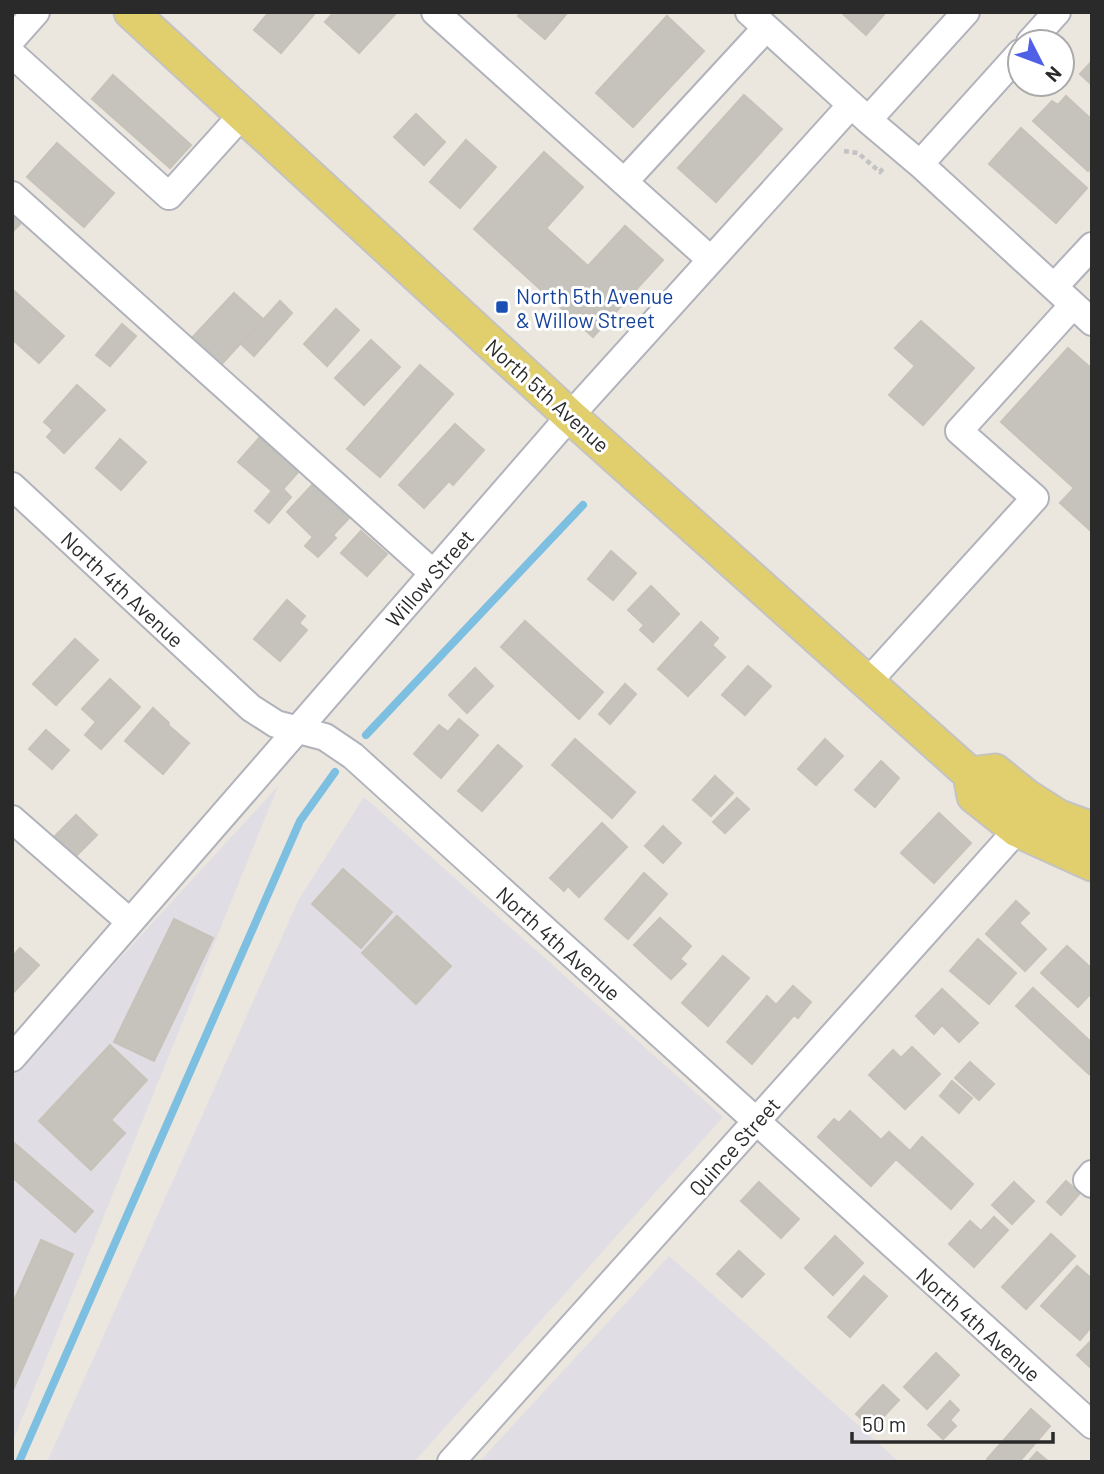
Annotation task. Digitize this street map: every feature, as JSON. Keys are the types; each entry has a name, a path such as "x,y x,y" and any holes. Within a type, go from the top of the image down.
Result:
{"main road":[{"name":"North 5th Avenue","path":"131,12 570,416 970,774 974,796 1017,830 1092,864"},
{"path":"970,774 995,771 1026,796 1059,817 1092,828"}],"street":[{"path":"12,39 36,12"},
{"path":"435,12 711,260"},
{"name":"Willow Street","path":"12,1058 570,416 711,260 860,112 966,12"},
{"path":"1043,28 1057,12"},
{"path":"624,182 757,20 911,156 1073,305"},
{"path":"12,54 169,196 242,115"},
{"path":"911,156 1006,66"},
{"path":"12,195 433,573"},
{"path":"867,682 1035,498 959,430 1073,305 1092,246"},
{"name":"North 4th Avenue","path":"12,486 251,708 276,724 325,737 353,756 1092,1425"},
{"path":"12,819 130,922"},
{"name":"Quince Street","path":"451,1462 1017,830"},
{"path":"1092,1174 1087,1180 1092,1184"}],"path":[{"path":"840,151 858,153 880,172 911,156"}],"shaded area":[{"path":"278,786 12,1443 12,1076"},
{"path":"364,797 723,1117 414,1462 47,1462 299,899"},
{"path":"669,1256 746,1324 899,1462 479,1462"}],"building":[{"path":"269,12 316,12 281,53 254,30"},
{"path":"334,12 397,12 359,53 325,22"},
{"path":"522,12 568,12 545,39 518,16"},
{"path":"841,12 886,12 866,35"},
{"path":"667,16 704,51 633,127 596,93"},
{"path":"1092,61 1092,85 1080,74"},
{"path":"113,75 191,145 170,168 92,99"},
{"path":"744,95 782,129 716,202 678,168"},
{"path":"1064,98 1068,98 1092,120 1092,167 1088,171 1033,121 1052,101 1058,105"},
{"path":"416,114 445,142 424,165 394,137"},
{"path":"1021,128 1087,188 1056,223 989,164"},
{"path":"466,140 496,167 460,208 430,182"},
{"path":"57,143 114,193 84,227 27,177"},
{"path":"544,152 583,187 546,228 588,266 625,226 663,260 593,337 474,229"},
{"path":"12,210 23,221 12,232"},
{"path":"12,289 64,336 39,363 12,339"},
{"path":"234,293 263,319 219,367 190,340"},
{"path":"280,301 292,313 254,356 241,344"},
{"path":"336,309 359,330 327,366 304,344"},
{"path":"921,321 974,368 923,425 889,395 915,366 895,348"},
{"path":"122,324 136,336 110,366 96,355"},
{"path":"371,340 400,367 364,405 335,378"},
{"path":"1068,348 1092,369 1092,532 1060,503 1074,488 1001,422"},
{"path":"420,365 453,394 380,477 347,449"},
{"path":"77,385 105,410 64,453 47,437 53,430 44,422"},
{"path":"455,424 484,450 453,485 449,481 424,508 399,485"},
{"path":"260,437 299,471 283,489 291,497 269,523 255,511 272,491 238,462"},
{"path":"120,439 146,462 121,490 96,468"},
{"path":"314,483 350,517 333,535 336,538 318,557 305,546 313,537 287,512"},
{"path":"361,531 387,554 367,576 341,553"},
{"path":"611,551 636,573 613,600 588,579"},
{"path":"651,586 679,614 653,642 640,630 644,625 628,610"},
{"path":"287,600 305,616 299,623 307,630 280,661 254,639"},
{"path":"525,621 603,692 579,719 501,647"},
{"path":"701,622 718,638 712,645 725,657 688,696 658,669"},
{"path":"75,639 98,660 56,705 33,684"},
{"path":"748,666 771,686 745,715 722,695"},
{"path":"475,668 493,686 467,713 449,695"},
{"path":"110,679 140,707 101,749 85,735 96,722 82,709"},
{"path":"625,684 636,694 610,724 599,714"},
{"path":"153,708 189,743 163,774 125,741"},
{"path":"459,719 478,735 441,778 414,754 439,725 448,732"},
{"path":"46,730 69,750 52,769 29,749"},
{"path":"575,739 635,792 612,818 552,765"},
{"path":"825,739 843,756 816,785 798,769"},
{"path":"498,745 522,766 482,811 458,791"},
{"path":"881,761 899,778 875,807 855,790"},
{"path":"715,776 733,793 711,816 693,800"},
{"path":"737,798 749,809 725,833 713,822"},
{"path":"939,813 971,843 934,883 901,853"},
{"path":"76,815 97,835 74,858 53,838"},
{"path":"602,823 627,847 579,897 568,886 564,891 550,878"},
{"path":"663,826 681,843 663,863 645,846"},
{"path":"343,869 392,912 361,948 312,904"},
{"path":"644,873 667,894 628,939 605,919"},
{"path":"1016,901 1029,913 1019,923 1046,949 1025,971 986,934"},
{"path":"397,916 451,966 416,1004 362,953"},
{"path":"660,918 691,946 680,959 686,964 671,979 634,945"},
{"path":"174,919 213,938 154,1061 114,1042"},
{"path":"978,939 1016,973 989,1004 950,971"},
{"path":"1067,946 1092,969 1092,992 1078,1007 1041,973"},
{"path":"20,948 39,965 12,994 12,957"},
{"path":"723,956 749,978 708,1026 682,1003"},
{"path":"793,986 811,1002 798,1018 794,1015 752,1064 727,1042 767,996 776,1005"},
{"path":"1033,988 1092,1043 1092,1071 1089,1074 1016,1006"},
{"path":"942,989 978,1023 959,1042 942,1025 934,1034 916,1016"},
{"path":"110,1045 147,1080 111,1120 125,1133 91,1170 39,1121"},
{"path":"912,1047 940,1074 905,1109 869,1075 893,1050 901,1058"},
{"path":"970,1062 994,1084 979,1100 955,1078"},
{"path":"952,1081 972,1098 959,1113 940,1096"},
{"path":"850,1111 881,1140 889,1132 910,1151 922,1137 973,1184 951,1209 896,1159 871,1186 818,1137 834,1119 839,1123"},
{"path":"12,1141 93,1211 75,1232 12,1177"},
{"path":"1066,1181 1080,1193 1061,1215 1047,1202"},
{"path":"759,1182 799,1219 781,1238 741,1201"},
{"path":"1014,1182 1034,1201 1012,1224 992,1205"},
{"path":"994,1217 1008,1230 974,1267 949,1244 970,1221 981,1231"},
{"path":"1051,1234 1075,1256 1026,1309 1002,1287"},
{"path":"835,1236 863,1263 833,1295 805,1268"},
{"path":"41,1240 73,1254 12,1392 12,1305"},
{"path":"739,1251 764,1274 742,1297 717,1274"},
{"path":"1077,1266 1092,1279 1092,1326 1080,1340 1041,1306"},
{"path":"864,1276 887,1296 850,1337 828,1317"},
{"path":"1092,1340 1092,1369 1077,1355"},
{"path":"936,1353 959,1375 927,1409 904,1387"},
{"path":"883,1385 899,1400 872,1429 856,1414"},
{"path":"950,1401 959,1410 950,1420 956,1426 943,1439 928,1425"},
{"path":"1031,1409 1050,1426 1019,1462 991,1462 987,1459"},
{"path":"1037,1452 1049,1462 1028,1462"}],"waterway":[{"path":"366,735 583,505"},
{"path":"19,1462 300,821 335,772"}],"place":[{"name":"North 5th Avenue & Willow Street","path":"502,307"}]}
